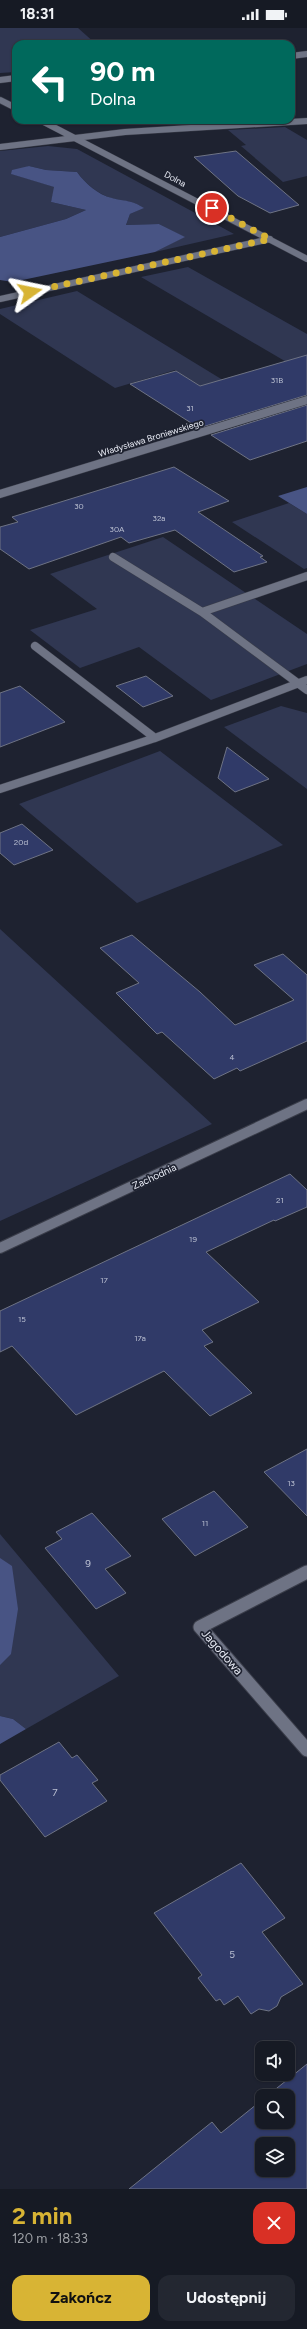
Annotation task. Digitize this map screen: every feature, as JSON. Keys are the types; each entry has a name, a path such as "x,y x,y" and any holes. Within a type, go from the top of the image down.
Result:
{"street":[{"path":"295,56 307,54"},
{"path":"0,80 12,78"},
{"path":"0,100 12,106"},
{"path":"295,122 307,121"},
{"name":"Dolna","path":"48,124 307,259"},
{"path":"0,147 125,132 257,124"},
{"path":"0,299 270,239"},
{"name":"Władysława Broniewskiego","path":"0,494 307,400"},
{"path":"113,557 202,612 307,690"},
{"path":"202,612 307,576"},
{"path":"35,646 155,738"},
{"path":"0,789 155,738 307,680"},
{"name":"Zachodnia","path":"0,1248 307,1104"},
{"name":"Jagodowa","path":"307,1572 200,1627 307,1750"}],"shaded area":[{"path":"0,28 78,28 92,40 12,40 12,72 0,73"},
{"path":"285,127 307,140 307,176 283,182 241,146 246,145 228,130"},
{"path":"48,146 77,149 234,234 155,252 184,237 159,224 126,225 130,214 143,208 134,203 101,194 88,184 77,172 46,170 29,166 12,174 55,187 51,202 86,210 66,219 0,237 0,151"},
{"path":"29,166 46,170 77,172 88,184 102,194 131,202 144,208 130,214 126,225 159,224 185,237 155,252 13,282 0,280 0,237 66,219 86,210 51,202 54,187 11,174 12,170"},
{"path":"188,267 307,334 307,374 141,277"},
{"path":"77,291 262,404 241,412 175,370 115,388 0,314 0,309"},
{"path":"307,487 307,514 278,496"},
{"path":"289,503 307,514 307,568 304,569 232,522"},
{"path":"163,537 307,634 307,664 211,700 139,647 80,668 30,630 97,609 50,574"},
{"path":"281,706 307,713 307,789 224,727"},
{"path":"160,751 283,845 137,903 19,804"},
{"path":"0,929 212,1124 0,1221"},
{"path":"0,1534 119,1676 26,1729 13,1719 0,1716"},
{"path":"0,1558 12,1566 18,1609 11,1654 0,1665"},
{"path":"0,1716 13,1719 26,1729 0,1744"}],"building":[{"path":"236,151 299,205 270,213 238,196 194,157"},
{"path":"307,355 307,395 199,428 130,384 176,371 200,386"},
{"path":"307,405 307,441 250,460 211,435"},
{"path":"174,467 229,501 198,512 263,556 260,557 267,562 234,572 175,530 129,543 121,537 29,569 0,549 0,527 18,522 12,517"},
{"path":"146,676 173,696 143,707 116,686"},
{"path":"20,686 65,722 0,747 0,693"},
{"path":"227,747 269,779 235,792 218,778"},
{"path":"22,824 53,850 14,865 0,853 0,833"},
{"path":"132,935 200,992 235,1025 294,1000 254,965 283,954 307,975 307,1041 240,1071 237,1068 214,1079 162,1032 157,1034 116,993 139,983 100,948"},
{"path":"290,1174 307,1190 307,1207 275,1221 274,1220 206,1252 259,1302 202,1330 213,1342 204,1346 252,1393 210,1416 164,1371 76,1415 12,1346 0,1352 0,1311"},
{"path":"307,1449 307,1516 264,1472"},
{"path":"214,1491 248,1527 195,1556 162,1519"},
{"path":"92,1513 131,1556 105,1569 126,1593 96,1609 45,1548 62,1539 56,1532"},
{"path":"59,1742 72,1758 77,1755 98,1780 92,1783 107,1801 45,1837 0,1780 0,1775"},
{"path":"241,1863 285,1918 262,1932 303,1984 281,1997 277,2006 269,2011 259,2009 251,2014 238,1996 224,2005 220,1999 216,2001 198,1978 202,1975 154,1913"},
{"path":"307,2064 307,2189 129,2189 212,2122 221,2133 255,2106 255,2129 295,2129 295,2089 276,2089 286,2081 295,2081 295,2074"}],"route":[{"path":"30,292 270,239 212,208"}]}
